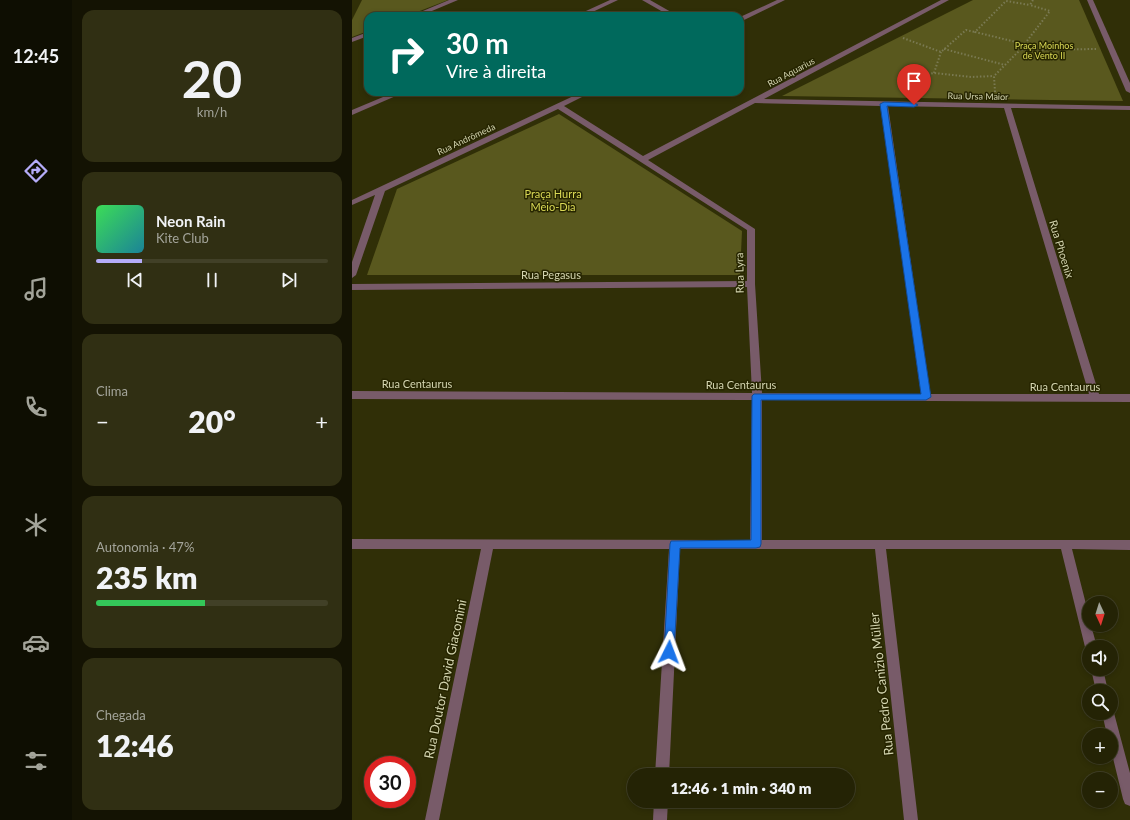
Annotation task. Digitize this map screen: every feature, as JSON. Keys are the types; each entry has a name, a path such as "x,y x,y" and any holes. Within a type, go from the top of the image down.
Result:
{"street":[{"path":"424,12 455,0"},
{"path":"587,12 615,0"},
{"path":"645,0 667,12"},
{"path":"744,18 782,0"},
{"name":"Rua Aquarius","path":"644,159 946,0"},
{"path":"1090,0 1130,91"},
{"path":"352,40 364,36"},
{"path":"352,113 392,96"},
{"name":"Rua Andrômeda","path":"352,203 580,96"},
{"name":"Rua Ursa Maior","path":"754,101 1130,108"},
{"path":"884,104 926,397"},
{"name":"Rua Lyra","path":"559,106 644,159 751,229 751,284 757,396 756,544"},
{"name":"Rua Phoenix","path":"1007,106 1095,398"},
{"path":"352,275 381,190"},
{"name":"Rua Pegasus","path":"352,287 751,284"},
{"name":"Rua Centaurus","path":"352,395 1130,398"},
{"path":"352,544 1130,544"},
{"name":"Rua Doutor David Giacomini","path":"432,820 488,544"},
{"path":"662,768 675,544"},
{"name":"Rua Pedro Canizio Müller","path":"880,544 911,820"},
{"path":"1065,544 1089,640"},
{"path":"1110,720 1130,799"},
{"path":"660,820 661,808"}],"path":[{"path":"1030,5 1033,0"},
{"path":"910,98 920,76 934,73 971,77 994,76 1020,50 1050,11 1030,5 1006,1 975,32"},
{"path":"934,73 941,52 966,30 1024,44"},
{"path":"900,37 941,52"},
{"path":"944,49 1005,65"},
{"path":"1020,50 1100,49"},
{"path":"994,76 996,99"}],"green space":[{"path":"362,0 448,0 417,12 364,12 364,32 352,37 352,20"},
{"name":"Praça Moinhos de Vento II","path":"973,0 1079,0 1123,101 782,96"},
{"name":"Praça Hurra Meio-Dia","path":"559,114 742,231 740,275 367,275 397,189"}],"route":[{"path":"669,652 675,544 756,544 757,396 926,397 884,104 914,105"}]}
